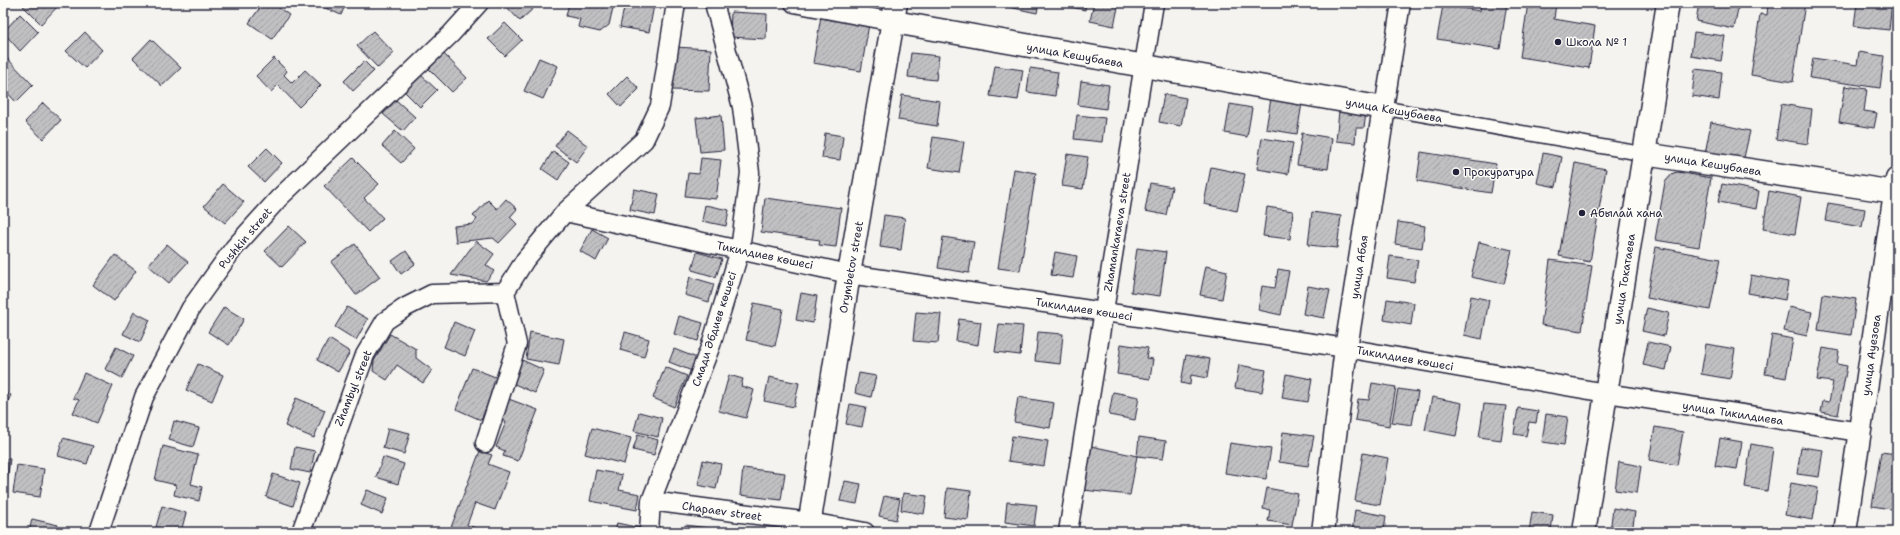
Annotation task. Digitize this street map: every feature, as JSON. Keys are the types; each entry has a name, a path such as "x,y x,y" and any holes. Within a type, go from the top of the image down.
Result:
{"street":[{"name":"Pushkin street","path":"99,532 144,397 191,308 234,248 279,198 451,34 479,3"},
{"path":"485,443 517,344 505,292 525,260 565,212 644,140 660,106 676,3"},
{"name":"Смади Әбдиев көшесі","path":"649,532 651,501 711,345 740,250 750,173 742,107 714,3"},
{"path":"794,3 895,13"},
{"name":"Zhamankaraeva street","path":"1068,532 1154,3"},
{"name":"улица Абая","path":"1323,532 1346,348 1401,3"},
{"name":"улица Токатаева","path":"1584,532 1668,3"},
{"name":"улица Кешубаева","path":"895,13 1144,67 1644,154 1896,185"},
{"name":"Orymbetov street","path":"809,527 849,274 895,13"},
{"name":"улица Ауезова","path":"1846,532 1896,185"},
{"name":"Тикилдиев көшесі","path":"565,212 849,274 1346,348 1606,393"},
{"name":"Zhambyl street","path":"301,532 364,355 385,321 406,307 432,294 505,292"},
{"name":"улица Тикилдиева","path":"1606,393 1860,432"},
{"name":"Chapaev street","path":"651,501 809,527 865,532"}],"building":[{"path":"26,3 57,3 59,5 41,24 23,6"},
{"path":"263,3 272,3 289,15 272,39 249,23"},
{"path":"314,3 346,3 341,15"},
{"path":"503,3 539,3 520,21"},
{"path":"569,3 614,3 609,25 600,32 578,27 580,19 566,16"},
{"path":"625,3 654,5 649,32 620,27"},
{"path":"1004,3 1039,3 1037,13 1004,6"},
{"path":"1061,3 1086,3 1085,10 1061,5"},
{"path":"1094,3 1119,3 1114,26 1090,21"},
{"path":"1339,3 1371,3 1370,8"},
{"path":"1481,3 1507,3 1500,49 1437,39 1443,5 1480,11"},
{"name":"Школа № 1","path":"1528,3 1556,3 1554,19 1595,26 1589,68 1520,57"},
{"path":"1699,3 1739,3 1734,29 1696,21"},
{"path":"1768,3 1805,3 1793,82 1751,75 1760,14 1767,15"},
{"path":"1857,3 1892,3 1889,30 1854,26"},
{"path":"731,12 767,14 766,39 730,37"},
{"path":"20,14 38,32 20,51 3,32"},
{"path":"821,16 869,24 861,71 813,63"},
{"path":"505,23 522,40 505,56 488,39"},
{"path":"373,31 394,53 378,68 357,46"},
{"path":"85,32 102,50 85,68 66,51"},
{"path":"1694,32 1725,36 1721,61 1691,56"},
{"path":"151,39 181,68 162,86 133,58"},
{"path":"674,47 711,49 709,91 672,90"},
{"path":"1859,52 1884,56 1880,88 1810,78 1813,58 1857,65"},
{"path":"911,53 939,56 936,80 908,77"},
{"path":"3,54 33,85 16,102 3,88"},
{"path":"444,54 467,78 452,92 429,69"},
{"path":"274,58 287,71 284,75 292,83 305,70 321,85 299,107 278,85 271,92 256,76"},
{"path":"539,58 558,66 543,99 524,91"},
{"path":"364,61 374,71 353,91 344,81"},
{"path":"995,66 1023,70 1018,100 990,96"},
{"path":"1030,68 1058,72 1055,96 1027,92"},
{"path":"1695,69 1722,72 1719,100 1692,96"},
{"path":"421,75 437,90 420,107 404,91"},
{"path":"627,76 639,89 621,107 609,94"},
{"path":"1081,81 1109,85 1106,109 1078,105"},
{"path":"1845,86 1867,89 1864,111 1877,113 1874,128 1839,122"},
{"path":"1164,94 1186,98 1181,126 1159,122"},
{"path":"902,95 940,101 937,126 898,120"},
{"path":"1271,98 1302,103 1297,134 1266,129"},
{"path":"396,100 415,117 403,131 383,114"},
{"path":"43,103 61,120 43,139 25,122"},
{"path":"1230,104 1252,108 1247,137 1225,133"},
{"path":"1781,104 1812,109 1808,144 1776,139"},
{"path":"1339,111 1366,113 1364,128 1356,128 1355,143 1336,141"},
{"path":"721,115 724,150 700,152 696,118"},
{"path":"1077,115 1105,118 1102,142 1074,139"},
{"path":"1711,122 1750,131 1743,162 1705,154"},
{"path":"567,130 588,146 576,162 555,146"},
{"path":"395,131 414,149 401,163 382,146"},
{"path":"825,133 843,136 840,160 822,158"},
{"path":"1302,133 1332,138 1328,169 1297,165"},
{"path":"933,137 964,142 959,173 928,168"},
{"path":"1262,138 1293,143 1288,174 1257,169"},
{"path":"267,148 282,163 264,182 248,167"},
{"path":"553,151 569,162 558,180 542,169"},
{"name":"Прокуратура","path":"1421,152 1496,164 1491,193 1417,181"},
{"path":"1543,153 1562,157 1556,187 1537,183"},
{"path":"1067,154 1088,157 1083,189 1062,186"},
{"path":"353,158 379,184 364,198 383,218 368,232 324,186"},
{"path":"701,158 721,160 716,199 685,196 688,173 699,174"},
{"name":"Абылай хана","path":"1575,163 1606,169 1590,262 1559,256"},
{"path":"1211,167 1245,174 1237,211 1204,204"},
{"path":"1014,169 1036,173 1020,271 998,268"},
{"path":"1678,172 1711,178 1699,247 1655,240 1665,182 1673,173"},
{"path":"1150,183 1172,187 1166,215 1145,211"},
{"path":"223,184 244,202 225,223 204,206"},
{"path":"1722,184 1759,191 1756,209 1718,202"},
{"path":"634,189 659,194 655,215 630,210"},
{"path":"1769,191 1801,197 1795,234 1763,229"},
{"path":"765,198 841,208 836,247 819,245 820,240 761,232"},
{"path":"506,199 517,209 510,217 517,224 499,243 493,238 456,242 454,226 473,224 477,219 473,216 488,200 497,209"},
{"path":"1828,203 1865,209 1862,227 1825,221"},
{"path":"705,205 729,210 726,226 702,221"},
{"path":"1267,207 1293,211 1290,239 1263,236"},
{"path":"1312,212 1341,216 1337,248 1308,245"},
{"path":"884,215 905,218 901,250 880,247"},
{"path":"1398,222 1425,226 1422,248 1395,244"},
{"path":"289,226 306,242 282,267 265,251"},
{"path":"592,229 608,238 596,261 580,251"},
{"path":"943,237 974,242 969,273 938,268"},
{"path":"476,241 494,254 486,265 494,271 486,281 451,275"},
{"path":"1479,242 1512,250 1504,284 1471,277"},
{"path":"167,244 188,262 169,283 148,265"},
{"path":"355,244 380,277 356,295 331,262"},
{"path":"1656,247 1720,259 1710,310 1647,298"},
{"path":"1137,248 1166,252 1160,296 1131,292"},
{"path":"406,251 415,264 401,274 392,261"},
{"path":"697,252 722,259 716,277 692,270"},
{"path":"1055,252 1077,256 1073,278 1051,275"},
{"path":"115,255 136,271 114,301 93,285"},
{"path":"1390,256 1418,260 1414,282 1387,278"},
{"path":"1550,260 1592,266 1582,331 1541,325"},
{"path":"1206,266 1227,271 1222,299 1200,295"},
{"path":"1278,269 1289,271 1281,315 1258,310 1262,286 1275,288"},
{"path":"1751,275 1788,282 1785,300 1748,293"},
{"path":"690,277 714,284 709,302 685,295"},
{"path":"1308,286 1330,290 1324,318 1303,314"},
{"path":"801,293 817,296 813,323 796,320"},
{"path":"1823,294 1856,299 1851,335 1818,330"},
{"path":"1471,296 1489,300 1482,339 1464,335"},
{"path":"1387,299 1414,303 1411,325 1384,320"},
{"path":"754,303 783,309 775,346 746,340"},
{"path":"224,307 244,319 229,345 208,332"},
{"path":"347,307 368,319 356,340 335,327"},
{"path":"1789,307 1812,312 1807,336 1784,331"},
{"path":"1647,308 1669,313 1664,336 1642,331"},
{"path":"134,312 150,320 140,342 123,334"},
{"path":"916,312 941,314 938,343 913,341"},
{"path":"679,316 703,323 698,341 674,334"},
{"path":"959,319 981,322 978,345 956,341"},
{"path":"454,322 475,331 465,356 444,347"},
{"path":"999,324 1023,326 1020,355 995,352"},
{"path":"530,332 564,339 559,365 526,359"},
{"path":"625,332 649,339 644,357 620,350"},
{"path":"1038,332 1063,334 1060,364 1035,361"},
{"path":"390,334 416,349 416,358 432,370 423,383 397,365 387,380 373,371 374,361"},
{"path":"1772,335 1793,339 1786,378 1765,374"},
{"path":"329,339 350,352 338,372 317,360"},
{"path":"1648,342 1671,347 1666,370 1643,365"},
{"path":"1121,344 1148,348 1146,358 1153,359 1150,379 1117,374"},
{"path":"1706,344 1735,349 1730,379 1701,374"},
{"path":"116,347 133,356 122,378 105,369"},
{"path":"1823,348 1839,351 1837,364 1847,366 1838,415 1821,412 1823,401 1829,402 1833,382 1817,380"},
{"path":"674,349 697,358 692,371 669,362"},
{"path":"1186,355 1210,359 1207,378 1191,375 1190,385 1181,383"},
{"path":"522,360 544,370 535,393 512,383"},
{"path":"198,364 223,375 212,401 186,390"},
{"path":"1239,365 1266,370 1262,392 1235,388"},
{"path":"665,367 687,376 674,407 653,398"},
{"path":"472,368 498,378 481,420 456,409"},
{"path":"84,373 113,386 97,423 73,413 79,400 73,398"},
{"path":"859,373 876,376 871,397 855,393"},
{"path":"1286,374 1312,379 1308,402 1282,398"},
{"path":"729,375 743,379 741,386 754,390 746,418 719,411"},
{"path":"769,377 799,383 794,407 764,401"},
{"path":"1372,383 1396,387 1389,426 1355,420 1358,399 1369,400"},
{"path":"1398,389 1418,392 1412,425 1392,422"},
{"path":"3,391 11,395 3,412"},
{"path":"1113,392 1139,397 1135,420 1109,415"},
{"path":"1897,394 1897,419 1894,418"},
{"path":"1018,397 1054,403 1050,428 1014,422"},
{"path":"1432,397 1462,403 1456,436 1425,430"},
{"path":"296,398 325,410 314,438 285,426"},
{"path":"506,398 538,410 518,461 503,456 505,451 496,447 506,422 497,418"},
{"path":"850,404 866,407 862,427 846,424"},
{"path":"1484,404 1506,406 1501,440 1479,437"},
{"path":"1518,408 1538,411 1536,423 1529,422 1526,436 1514,434"},
{"path":"639,412 662,418 658,437 634,431"},
{"path":"1546,414 1568,417 1564,445 1542,442"},
{"path":"174,421 199,428 193,447 169,440"},
{"path":"1655,427 1683,432 1677,465 1649,460"},
{"path":"388,428 410,433 404,454 383,448"},
{"path":"592,428 631,438 624,464 585,454"},
{"path":"1283,432 1314,436 1308,466 1279,462"},
{"path":"638,434 658,440 654,455 633,450"},
{"path":"1012,436 1048,441 1044,466 1008,461"},
{"path":"1139,437 1166,441 1163,459 1137,456"},
{"path":"63,438 93,446 87,464 58,456"},
{"path":"1720,438 1742,442 1737,469 1715,466"},
{"path":"1230,443 1271,449 1266,479 1225,473"},
{"path":"1751,444 1773,448 1767,491 1745,487"},
{"path":"163,446 198,455 191,484 202,487 199,501 174,495 176,485 155,480"},
{"path":"1091,446 1137,456 1130,495 1083,490"},
{"path":"295,447 315,451 310,473 291,469"},
{"path":"1801,447 1823,450 1819,477 1797,474"},
{"path":"480,451 492,455 488,464 509,472 495,510 475,503 467,525 487,532 455,532 450,530"},
{"path":"1881,452 1897,454 1897,510 1872,506"},
{"path":"1363,453 1388,458 1380,505 1355,501"},
{"path":"383,457 404,464 398,484 376,477"},
{"path":"3,458 10,459 6,488 3,487"},
{"path":"703,460 721,464 716,489 698,485"},
{"path":"1619,462 1641,466 1637,493 1615,490"},
{"path":"17,465 44,469 40,497 13,493"},
{"path":"743,468 785,473 781,500 740,495"},
{"path":"596,470 622,475 619,490 640,494 637,510 590,501"},
{"path":"273,474 300,483 293,506 266,497"},
{"path":"845,481 861,484 857,504 840,501"},
{"path":"1791,483 1818,488 1813,520 1785,515"},
{"path":"947,488 971,491 968,520 944,517"},
{"path":"1267,488 1298,494 1292,525 1268,521 1270,510 1263,509"},
{"path":"367,490 388,498 382,514 361,505"},
{"path":"903,493 927,496 924,514 901,510"},
{"path":"884,496 900,499 896,520 879,516"},
{"path":"1007,502 1037,505 1034,526 1005,522"},
{"path":"162,506 186,513 181,532 173,532 156,527"},
{"path":"1613,508 1635,512 1632,532 1610,532"},
{"path":"1355,510 1386,516 1384,532 1352,532"},
{"path":"1532,512 1553,515 1551,532 1529,532"},
{"path":"32,519 58,525 56,532 29,532"},
{"path":"617,523 640,528 640,532 615,532"},
{"path":"685,525 709,528 708,532 684,532"},
{"path":"1091,527 1118,532 1090,532"},
{"path":"1273,529 1288,532 1272,532"}],"place":[{"name":"Школа № 1","path":"1558,42"},
{"name":"Прокуратура","path":"1456,172"},
{"name":"Абылай хана","path":"1582,213"}]}
